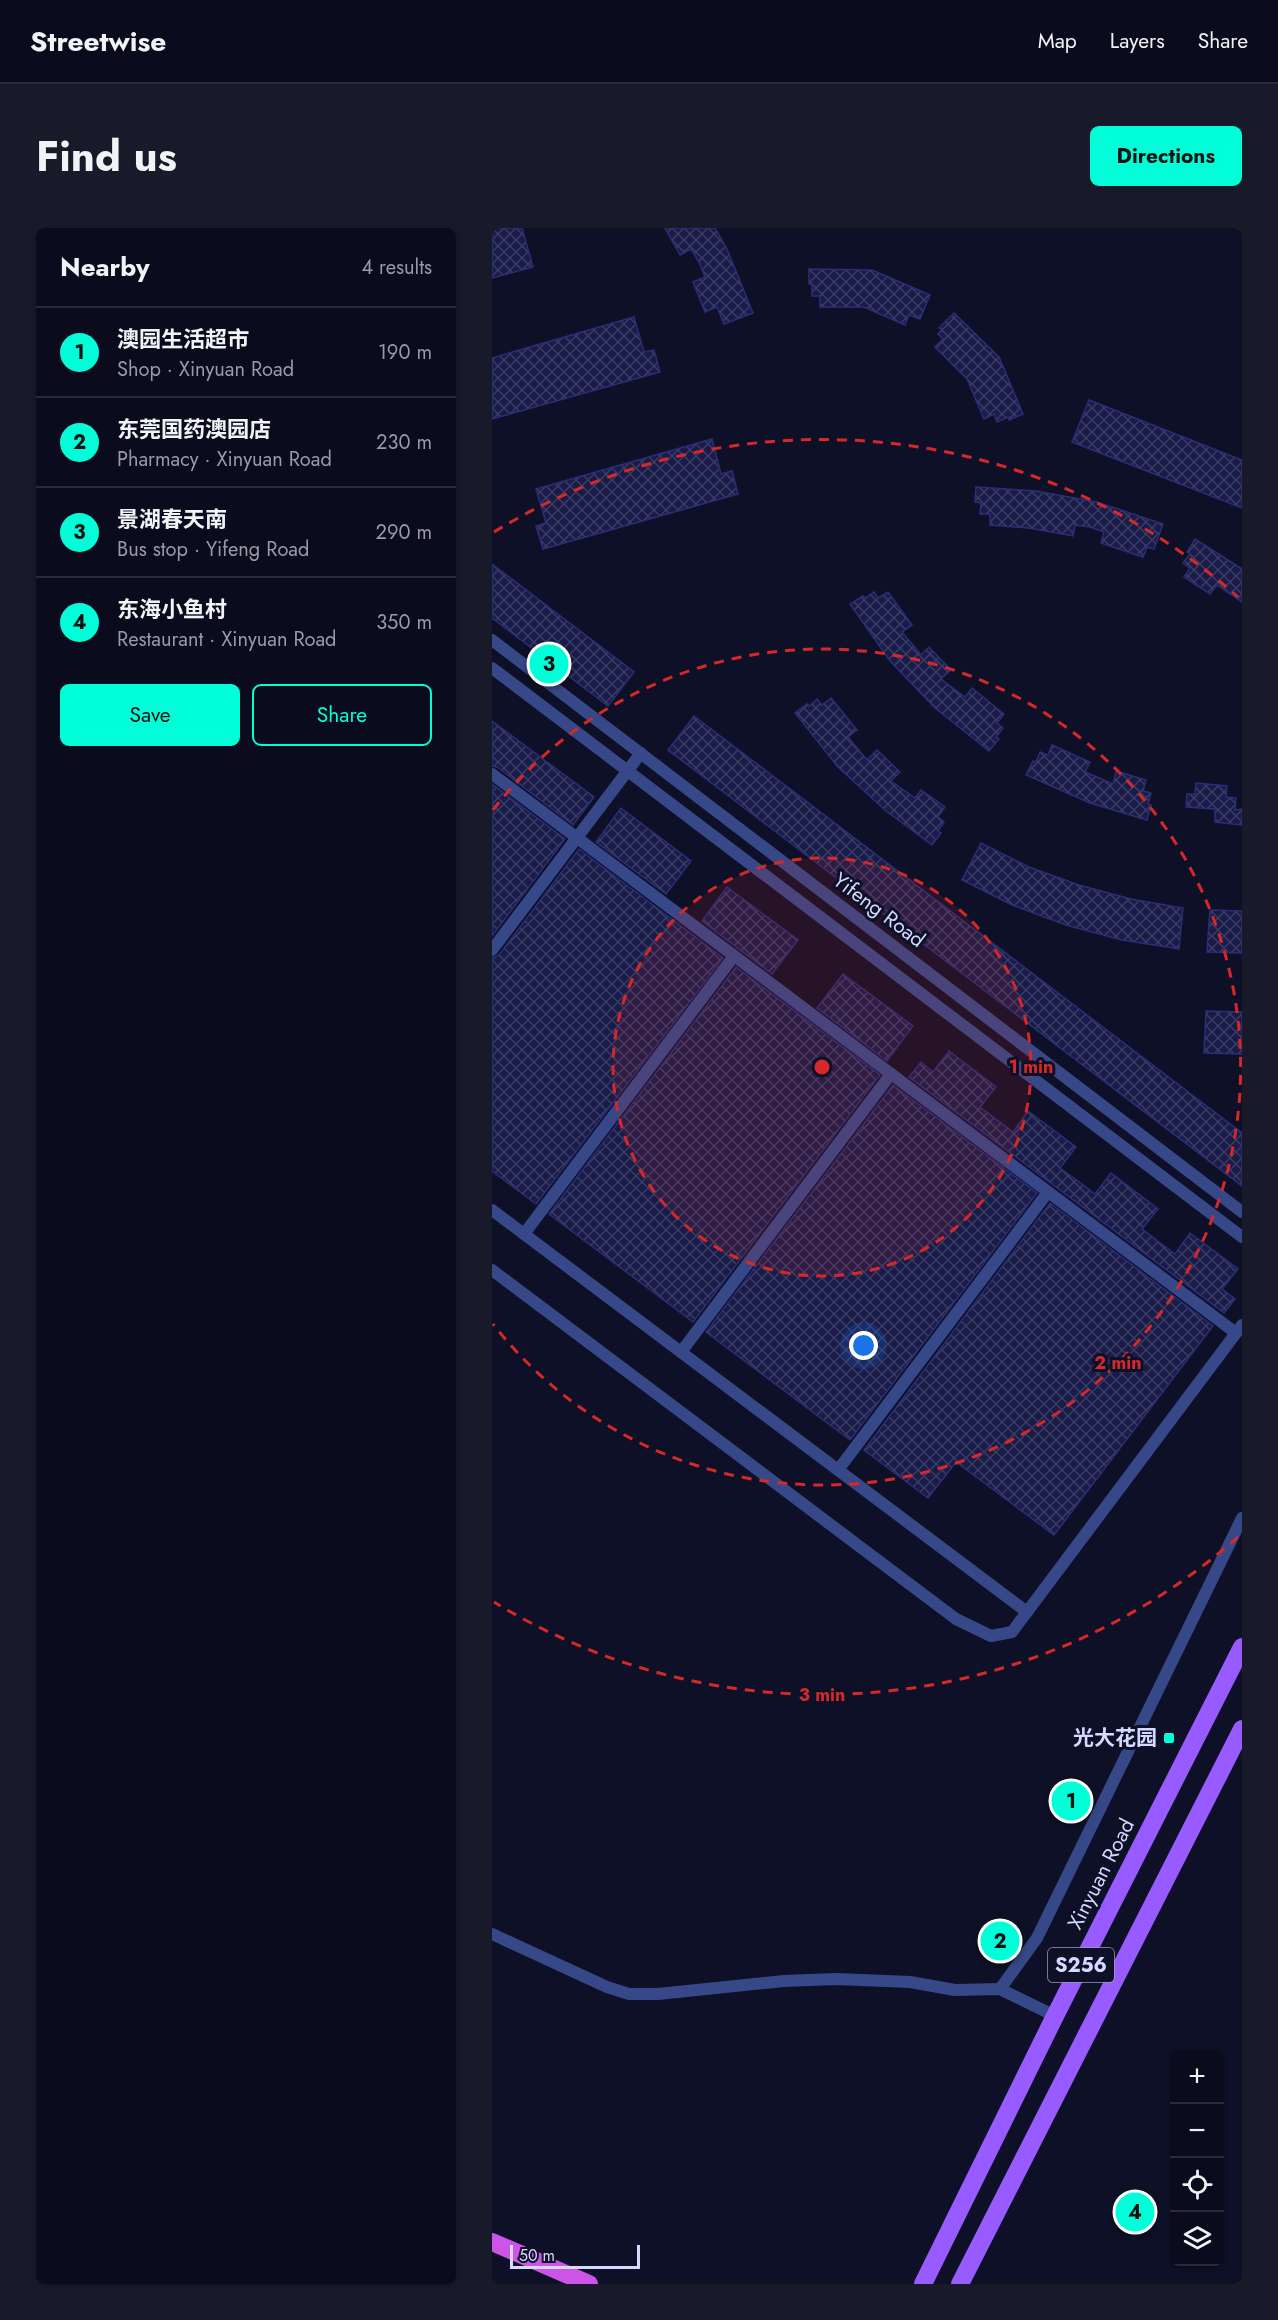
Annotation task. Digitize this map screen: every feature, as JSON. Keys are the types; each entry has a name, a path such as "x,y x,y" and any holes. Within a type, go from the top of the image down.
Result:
{"highway":[{"path":"492,2241 589,2284"}],"main road":[{"name":"Xinyuan Road","path":"923,2284 1055,2016 1242,1647"},
{"name":"S256","path":"960,2284 1242,1729"}],"street":[{"name":"Yifeng Road","path":"492,639 1242,1212"},
{"name":"Yifeng Road","path":"492,668 1242,1237"},
{"path":"492,950 642,753"},
{"path":"492,774 1048,1192 1239,1329 1012,1632 991,1636 956,1618 492,1270"},
{"path":"524,1234 734,956"},
{"path":"681,1352 891,1074"},
{"path":"837,1470 1048,1192"},
{"path":"492,1210 1027,1612"},
{"path":"1000,1989 1037,1938 1242,1518"},
{"path":"492,1934 607,1987 629,1994 658,1994 784,1981 836,1979 910,1982 955,1990 1000,1989 1055,2016"}],"building":[{"path":"492,228 522,228 533,267 492,278"},
{"path":"665,228 715,228 727,249 753,313 724,324 717,307 705,312 693,282 705,277 699,262 691,249 680,255"},
{"path":"809,269 872,270 930,295 920,319 909,315 905,325 864,307 820,307 820,296 812,296"},
{"path":"954,313 999,357 1023,414 997,422 994,414 984,419 967,379 935,347 943,339 938,334 942,329 939,328"},
{"path":"634,317 644,352 654,350 660,372 492,419 492,358"},
{"path":"1089,400 1242,460 1242,508 1072,442"},
{"path":"712,439 721,474 732,471 738,494 543,549 536,526 546,523 536,489"},
{"path":"976,487 1036,491 1097,502 1163,524 1154,549 1147,547 1143,557 1101,543 1104,532 1090,527 1075,525 1073,536 1029,528 990,525 990,514 980,514 981,503 975,502"},
{"path":"1195,539 1242,569 1242,602 1217,585 1210,594 1184,577 1190,568 1183,563 1190,554 1187,552"},
{"path":"492,564 634,672 608,706 492,618"},
{"path":"874,592 878,598 888,592 912,625 902,632 921,655 929,647 951,670 941,679 965,697 972,688 1004,714 997,723 1003,728 996,737 999,739 989,751 935,708 890,661 850,604"},
{"path":"831,698 857,730 848,737 867,760 877,750 900,772 891,781 915,798 921,790 945,807 938,817 944,822 938,831 941,833 932,845 886,811 838,767 795,713 817,699 822,705"},
{"path":"694,716 1242,1133 1242,1186 668,750"},
{"path":"492,721 594,797 573,825 497,767 492,766"},
{"path":"1052,745 1090,762 1085,772 1113,784 1116,771 1146,780 1143,791 1151,793 1147,820 1090,803 1026,775 1040,752 1048,755"},
{"path":"1196,783 1227,786 1226,797 1236,798 1235,810 1242,809 1242,825 1215,822 1215,809 1186,807 1187,794 1195,794"},
{"path":"492,784 565,839 492,936"},
{"path":"621,808 691,861 666,894 596,842"},
{"path":"981,843 1029,867 1079,885 1131,899 1183,908 1179,949 1122,940 1066,925 1012,905 962,880"},
{"path":"579,849 723,958 536,1204 492,1171 492,958 499,955"},
{"path":"727,887 798,940 772,974 702,921"},
{"path":"1210,910 1242,911 1242,953 1207,952"},
{"path":"736,967 880,1075 693,1322 549,1214"},
{"path":"843,974 913,1026 887,1061 817,1008"},
{"path":"1206,1011 1242,1012 1242,1054 1204,1053"},
{"path":"949,1051 996,1087 980,1107 1013,1132 1028,1111 1076,1147 1060,1168 1095,1194 1111,1173 1158,1209 1142,1229 1175,1254 1190,1233 1238,1269 1222,1289 1235,1299 1224,1313 909,1077 921,1062 933,1072"},
{"path":"893,1085 1037,1193 850,1440 706,1332"},
{"path":"1050,1203 1213,1326 1054,1535 956,1462 928,1498 864,1450"}],"place":[{"name":"景湖春天南","path":"549,664"},
{"name":"光大花园","path":"1169,1738"},
{"name":"澳园生活超市","path":"1071,1801"},
{"name":"东莞国药澳园店","path":"1000,1941"},
{"name":"东海小鱼村","path":"1135,2212"}]}
